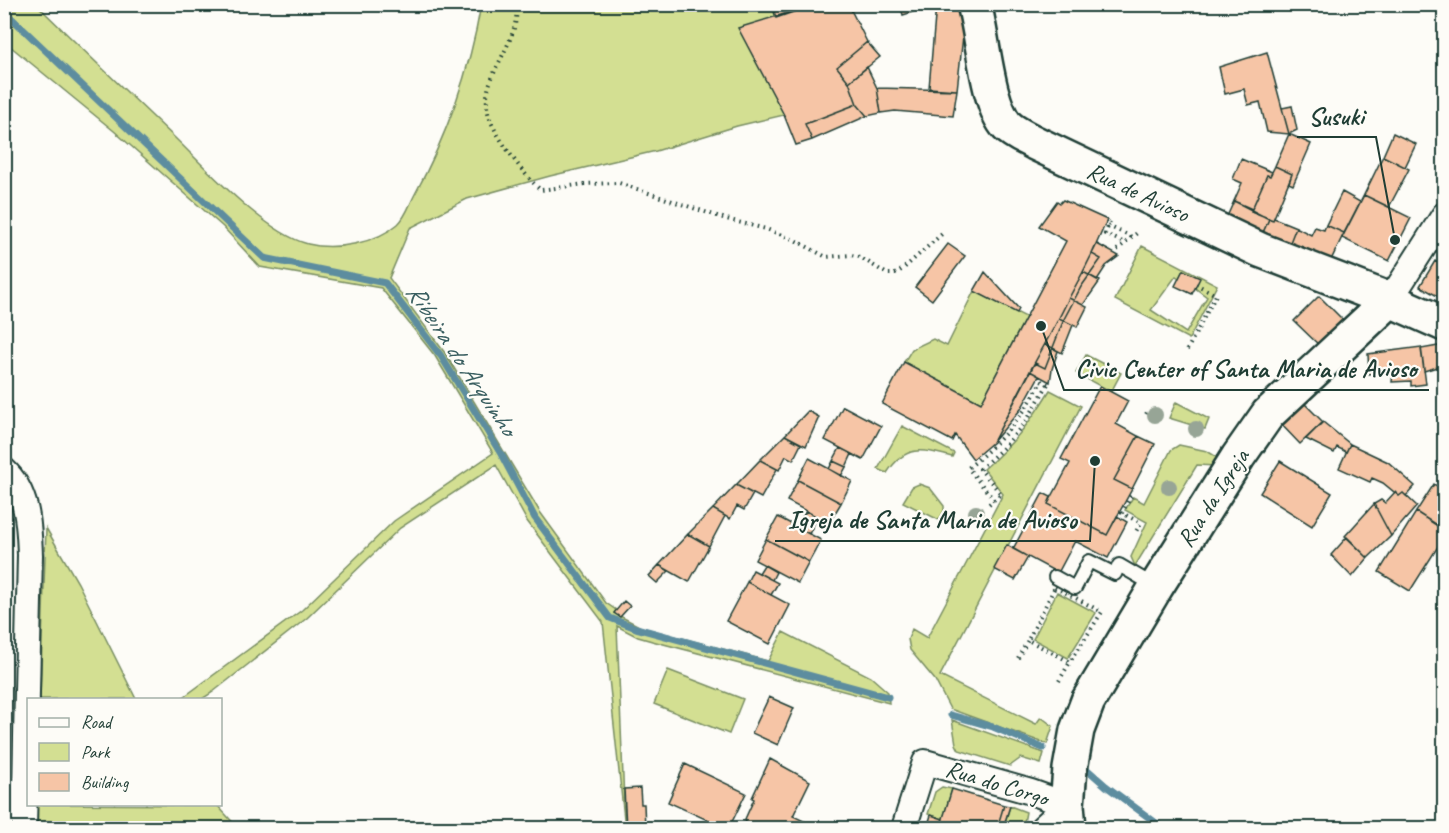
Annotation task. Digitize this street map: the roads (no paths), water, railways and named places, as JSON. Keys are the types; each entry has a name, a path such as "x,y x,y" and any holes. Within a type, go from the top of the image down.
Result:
{"street":[{"name":"Rua de Avioso","path":"974,4 980,23 993,94 1002,119 1009,128 1035,143 1260,250 1390,300 1444,324"},
{"name":"Rua da Igreja","path":"1068,817 1070,769 1077,730 1088,701 1156,587 1238,457 1268,414 1390,300 1444,215"},
{"path":"4,470 20,493 28,513 30,555 24,828"},
{"name":"Rua do Corgo","path":"904,828 925,762 1031,792 1068,817"},
{"path":"1042,828 1068,817"}],"lane":[{"path":"1055,577 1075,588 1089,561 1115,574 1119,565 1156,587"}],"waterway":[{"name":"Ribeira do Arquinho","path":"4,11 264,258 385,283 441,356 501,454 535,518 610,618 636,628 888,697"},
{"name":"Ribeira do Arquinho","path":"951,715 993,727 1043,748"},
{"name":"Ribeira do Arquinho","path":"1089,771 1163,828"}],"place":[{"name":"Susuki","path":"1395,240"},
{"name":"Civic Center of Santa Maria de Avioso","path":"1041,326"},
{"name":"Igreja de Santa Maria de Avioso","path":"1095,461"}]}
